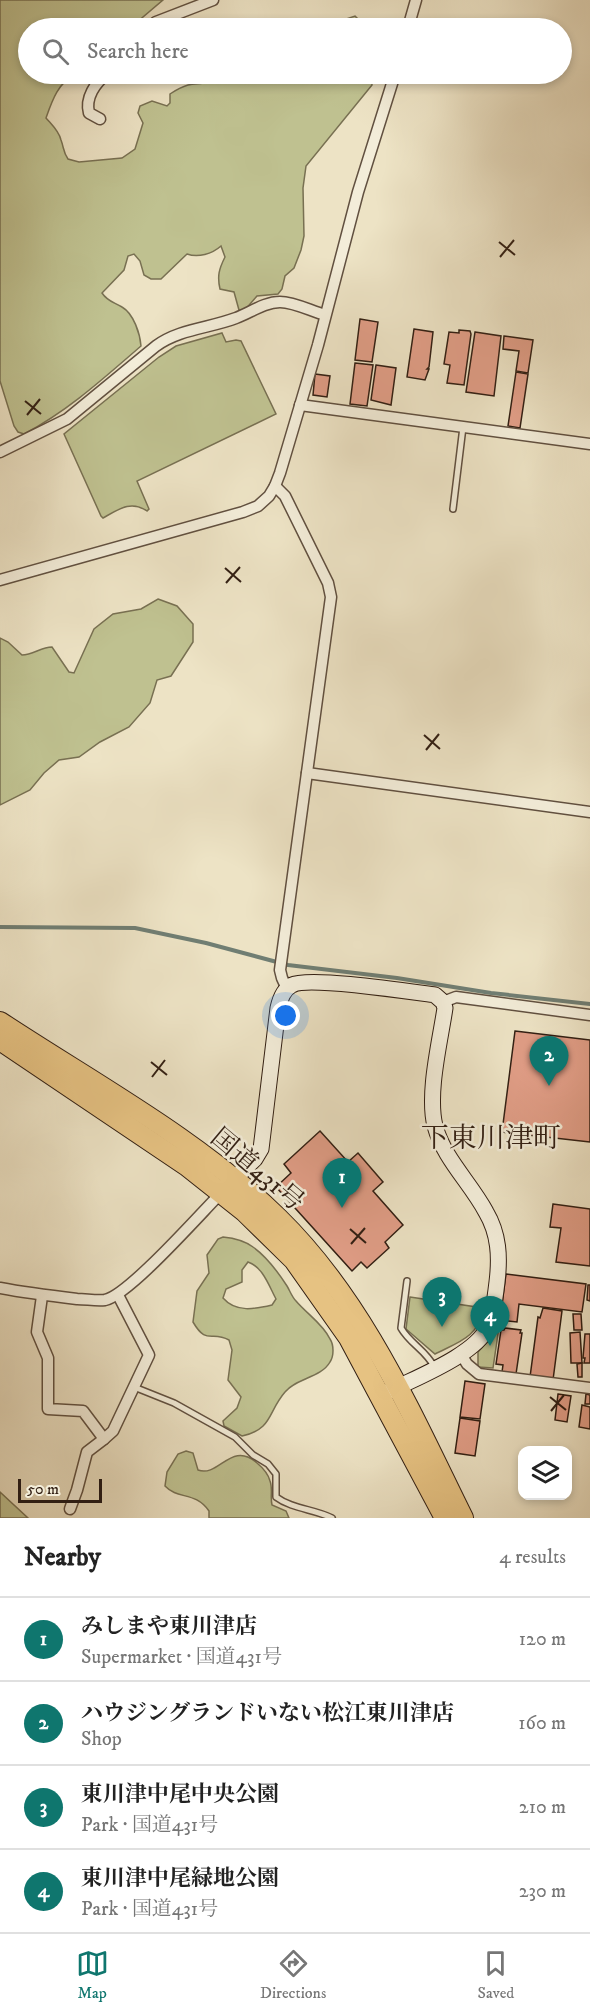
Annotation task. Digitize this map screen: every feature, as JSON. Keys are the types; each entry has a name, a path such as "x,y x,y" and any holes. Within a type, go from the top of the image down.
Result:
{"highway":[{"name":"国道431号","path":"0,1022 207,1158 228,1186 294,1260 390,1391 463,1518"},
{"name":"国道431号","path":"0,1040 134,1128 228,1186"},
{"name":"国道431号","path":"390,1391 445,1518"}],"street":[{"path":"166,18 213,0"},
{"path":"411,18 416,0"},
{"path":"96,84 87,105 89,113 100,119"},
{"path":"0,580 243,512 263,502 275,486 300,405 358,192 391,84"},
{"path":"0,452 67,419 156,346 172,336 233,320 268,304 278,302 293,304 325,315"},
{"path":"300,405 463,425 590,444"},
{"path":"275,486 285,496 328,583 331,597 280,970 287,989"},
{"path":"307,773 590,812"},
{"path":"0,1288 42,1296 98,1300 105,1300 118,1294 146,1269 255,1159 261,1149 278,1008 281,997 293,984 307,982 376,987 435,995 443,1002 445,1008 432,1100 435,1125 450,1159 490,1219 495,1230 499,1256 493,1308 488,1326 475,1344 461,1354 390,1391"},
{"path":"443,1002 456,998 590,1015"},
{"path":"70,1509 87,1452 113,1431 149,1355 118,1294"},
{"path":"42,1296 37,1332 48,1358 48,1409 82,1411 104,1439"},
{"path":"461,1354 467,1364 479,1374 590,1388"}],"lane":[{"path":"453,509 463,425"},
{"path":"407,1281 401,1328 405,1335 429,1356 435,1368"},
{"path":"134,1387 174,1404 226,1431 253,1455 268,1464 276,1474 275,1493 281,1501 332,1518"}],"green space":[{"path":"0,0 163,0 142,18 18,18 18,84 62,84 53,99 46,118 59,134 68,159 79,162 122,158 135,149 143,123 138,113 140,106 152,101 167,106 170,103 170,94 192,84 372,84 306,166 303,188 304,236 301,250 294,268 285,276 282,289 278,294 257,296 244,311 239,310 234,292 220,289 219,273 225,257 221,246 205,254 196,256 187,254 161,279 151,279 144,275 140,261 134,254 128,256 124,270 102,293 130,314 138,330 141,346 71,404 24,434 18,432 14,426 0,381"},
{"path":"222,333 226,342 241,341 276,414 137,481 149,509 147,511 130,506 103,518 64,434 159,357 176,346"},
{"path":"158,599 177,606 193,624 193,642 171,676 157,680 150,703 129,727 100,742 79,757 59,760 30,790 0,805 0,638 22,655 52,647 69,672 74,673 94,629 113,614 141,609"},
{"path":"223,1237 243,1241 263,1255 280,1275 295,1299 327,1334 333,1347 331,1360 326,1367 290,1387 264,1425 242,1436 224,1426 223,1421 237,1408 241,1397 228,1380 232,1350 229,1340 202,1334 193,1322 197,1291 209,1273 207,1255 218,1239","holes":["248,1262 253,1264 265,1278 276,1299 272,1305 259,1308 246,1309 228,1303 223,1298 226,1289 242,1282 242,1270"]},
{"path":"410,1297 483,1308 481,1318 472,1332 460,1342 435,1354 406,1329"},
{"path":"495,1327 499,1327 493,1368 478,1367 478,1352 490,1339"},
{"path":"186,1451 193,1453 198,1470 205,1471 232,1457 248,1457 268,1476 272,1505 286,1511 289,1518 209,1518 209,1511 204,1505 192,1498 175,1493 165,1486 167,1472 178,1454"},
{"path":"0,1492 28,1518 0,1518"}],"building":[{"path":"360,319 378,322 372,362 355,360"},
{"path":"414,329 433,332 427,369 429,369 425,380 407,377"},
{"path":"459,330 470,331 471,334 464,385 447,383 450,365 444,364 449,332 459,333"},
{"path":"475,332 501,336 494,396 466,392"},
{"path":"504,336 533,340 528,373 516,371 519,351 503,349"},
{"path":"355,363 373,365 367,406 350,404"},
{"path":"376,365 396,368 391,405 371,400"},
{"path":"516,372 528,374 520,428 508,426"},
{"path":"315,374 330,376 327,397 313,395"},
{"path":"515,1031 590,1040 590,1142 502,1132"},
{"path":"320,1131 348,1162 358,1153 383,1182 373,1191 403,1225 385,1242 389,1248 367,1268 361,1262 352,1271 276,1187 291,1173 284,1164"},
{"path":"553,1204 590,1209 590,1266 556,1262 561,1228 550,1227"},
{"path":"506,1274 586,1284 582,1312 519,1304 517,1322 500,1320"},
{"path":"588,1285 590,1285 590,1301 587,1300"},
{"path":"543,1308 562,1311 553,1380 530,1377 538,1317 540,1318"},
{"path":"573,1314 581,1314 582,1330 574,1330"},
{"path":"505,1328 521,1330 520,1333 522,1333 516,1374 502,1372 503,1365 496,1364 501,1330"},
{"path":"580,1332 582,1363 571,1363 570,1333"},
{"path":"585,1334 590,1334 590,1363 584,1363 585,1358 583,1358"},
{"path":"582,1363 582,1377 578,1377 577,1364"},
{"path":"465,1381 485,1384 480,1419 460,1417"},
{"path":"558,1394 571,1396 567,1422 555,1420"},
{"path":"586,1394 590,1395 590,1404 585,1404"},
{"path":"582,1405 590,1407 590,1429 579,1427"},
{"path":"460,1418 480,1421 475,1456 455,1453"}],"waterway":[{"path":"0,927 135,928 206,943 288,965 590,1004"}],"place":[{"name":"ハウジングランドいない松江東川津店","path":"549,1086"},
{"name":"みしまや東川津店","path":"342,1208"},
{"name":"東川津中尾中央公園","path":"442,1327"},
{"name":"東川津中尾緑地公園","path":"490,1346"}],"district":[{"name":"下東川津町","path":"491,1137"}]}
